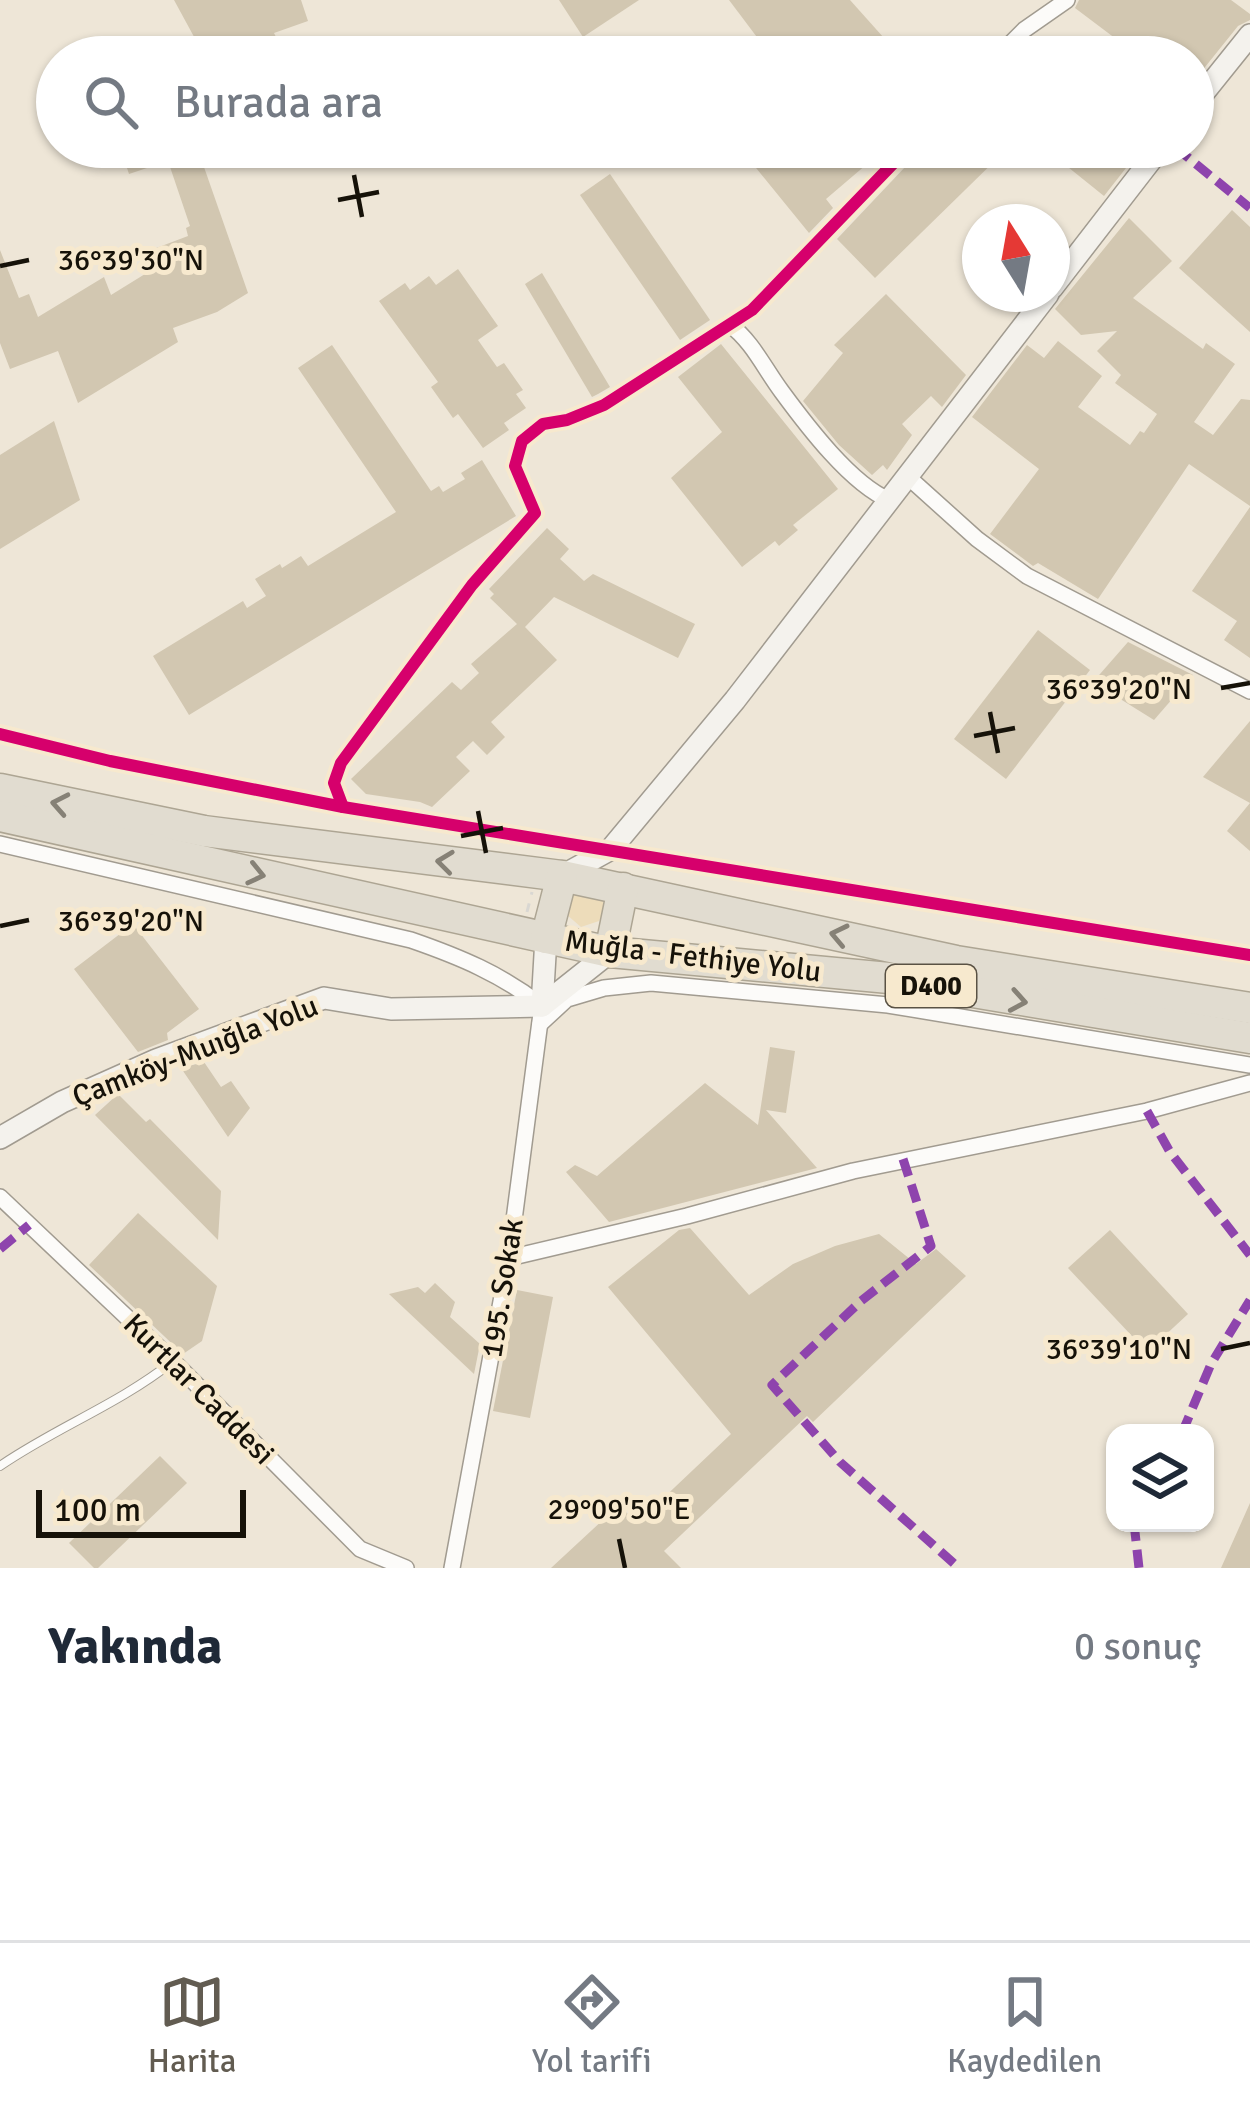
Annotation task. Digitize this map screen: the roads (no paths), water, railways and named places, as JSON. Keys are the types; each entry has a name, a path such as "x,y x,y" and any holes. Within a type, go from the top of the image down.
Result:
{"highway":[{"name":"Muğla - Fethiye Yolu","path":"0,789 204,831 549,875 956,961 1250,1008"},
{"name":"Muğla - Fethiye Yolu","path":"0,816 610,952 889,978 1250,1038"},
{"path":"534,935 549,875"},
{"path":"610,952 623,888"}],"street":[{"path":"1018,36 1067,0"},
{"path":"1214,80 1250,35"},
{"path":"343,807 334,783 341,763 472,585 535,513 515,466 522,441 543,424 604,405 752,310 889,168"},
{"path":"1070,265 1145,168"},
{"path":"549,875 610,849 735,700 1034,312"},
{"path":"729,324 745,337 784,394 867,490 889,500"},
{"path":"907,476 1027,576 1250,691"},
{"path":"0,734 343,807 1250,955"},
{"path":"0,844 411,940 472,961 512,982 541,1015"},
{"path":"610,849 623,888"},
{"path":"534,935 541,1015"},
{"path":"541,1015 610,952"},
{"path":"541,1015 567,999 604,988 651,983 888,1005 1250,1065"},
{"name":"Çamköy-Muığla Yolu","path":"0,1138 62,1102 155,1060 324,998 391,1009 541,1015"},
{"name":"195. Sokak","path":"452,1568 509,1258 541,1015"},
{"path":"509,1258 853,1171 1147,1112 1250,1083"},
{"name":"Kurtlar Caddesi","path":"0,1197 361,1549 406,1568"}],"lane":[{"path":"0,1466 173,1361"}]}
